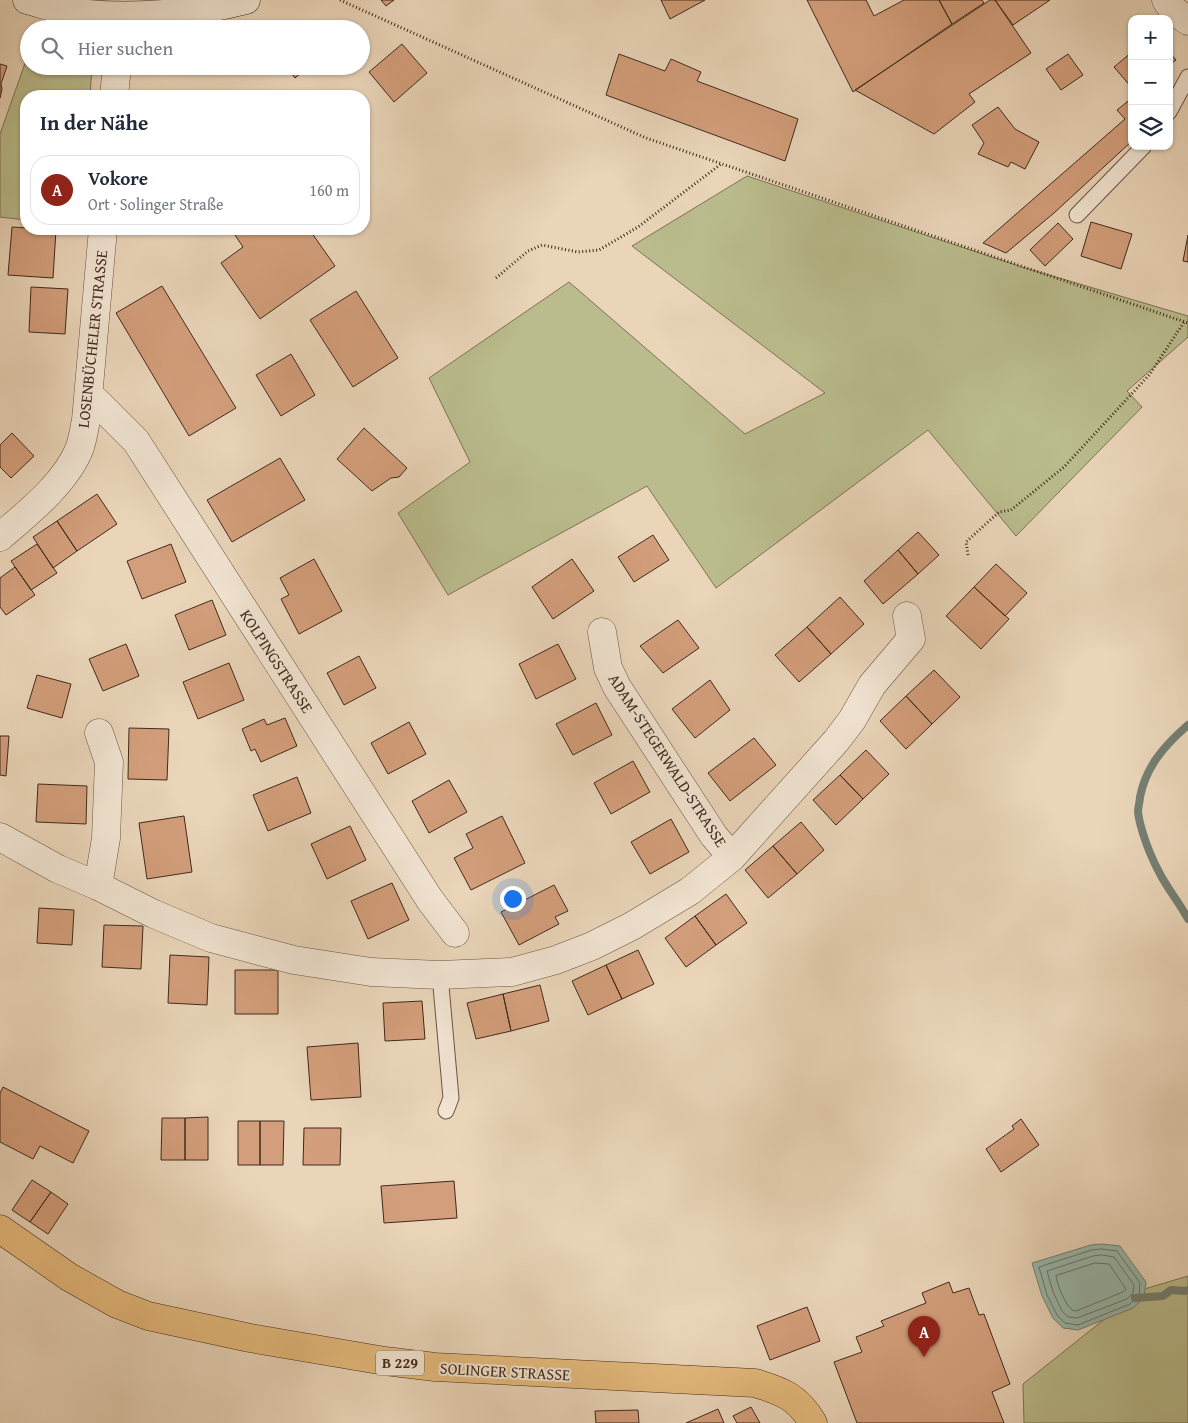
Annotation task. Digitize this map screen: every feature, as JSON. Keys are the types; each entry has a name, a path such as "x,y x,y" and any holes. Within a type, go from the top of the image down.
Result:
{"main road":[{"name":"SOLINGER STRASSE","path":"0,1229 69,1277 117,1304 164,1320 259,1340 385,1361 435,1367 755,1383 781,1391 795,1400 813,1423"}],"street":[{"path":"27,0 110,20"},
{"path":"128,20 154,14 207,8 246,0"},
{"path":"1166,0 1172,9 1188,21"},
{"path":"115,90 116,75"},
{"name":"LOSENBÜCHELER STRASSE","path":"0,537 61,480 80,448 88,402 102,235"},
{"name":"KOLPINGSTRASSE","path":"88,402 96,401 136,441 430,900 455,933"},
{"name":"ADAM-STEGERWALD-STRASSE","path":"0,837 58,869 98,886 154,914 211,938 294,960 371,972 440,975 512,972 556,960 592,946 632,926 690,890 732,857 836,740 852,720 872,684 911,639 907,616"},
{"name":"ADAM-STEGERWALD-STRASSE","path":"602,632 608,668 617,687 714,836 732,857"},
{"path":"98,886 106,838 109,762 99,733"}],"lane":[{"path":"1173,105 1188,77"},
{"path":"1077,215 1140,150"},
{"path":"440,975 451,1098 446,1111"}],"path":[{"path":"340,0 646,138 1186,322 1150,374 1064,467 1011,510 999,512 966,542 968,555"},
{"path":"496,278 528,251 542,245 578,252 598,250 638,227 721,164"}],"green space":[{"path":"21,75 91,75 90,90 20,90 20,219 0,217 0,134"},
{"path":"747,176 1022,267 1188,316 1188,337 1127,391 1142,407 1016,536 928,430 716,588 647,486 448,595 398,513 470,462 429,378 569,282 745,434 825,393 632,246"},
{"path":"1188,1276 1188,1423 1024,1423 1023,1384 1141,1290"}],"water":[{"path":"1091,1245 1120,1246 1146,1282 1144,1298 1133,1308 1078,1330 1063,1328 1053,1318 1042,1296 1032,1263"}],"building":[{"path":"381,0 394,0 386,6"},
{"path":"661,0 705,0 670,19"},
{"path":"807,0 866,0 874,16 904,0 939,0 952,24 853,92"},
{"path":"939,0 982,0 984,3 952,24"},
{"path":"990,0 995,0 1031,53 969,94 975,102 934,134 855,90"},
{"path":"995,0 1050,0 1013,25"},
{"path":"402,44 427,73 394,102 370,71"},
{"path":"619,54 665,71 671,59 701,72 697,81 798,119 785,161 606,95"},
{"path":"1068,54 1083,75 1061,90 1046,69"},
{"path":"1128,55 1128,83 1114,67"},
{"path":"0,64 7,66 1,84 0,98"},
{"path":"1128,101 1128,145 1054,213 1006,253 983,243 1125,119 1117,110"},
{"path":"998,107 1015,129 1039,142 1025,169 1011,162 1008,167 978,154 984,143 972,125"},
{"path":"1091,222 1132,234 1121,269 1081,256"},
{"path":"1058,223 1073,239 1045,266 1030,250"},
{"path":"12,227 20,228 20,235 56,235 53,278 8,275"},
{"path":"235,235 313,235 335,266 260,319 221,263 243,247"},
{"path":"1188,235 1188,262 1183,261"},
{"path":"162,286 236,408 189,436 116,313"},
{"path":"31,287 68,289 65,334 29,332"},
{"path":"356,291 398,358 353,387 310,320"},
{"path":"291,354 315,395 281,416 256,375"},
{"path":"364,428 407,468 399,477 391,478 372,491 337,459"},
{"path":"12,433 34,456 11,478 0,467 0,445"},
{"path":"280,458 305,500 232,542 207,500"},
{"path":"97,494 117,524 77,551 57,521"},
{"path":"57,521 77,551 53,568 33,537"},
{"path":"918,532 939,555 918,574 898,550"},
{"path":"653,535 669,560 634,582 618,557"},
{"path":"37,544 57,573 31,590 11,561"},
{"path":"171,544 186,582 142,599 127,561"},
{"path":"898,550 918,574 883,604 864,581"},
{"path":"314,559 342,611 299,634 281,599 289,595 280,578"},
{"path":"572,559 594,591 553,619 532,587"},
{"path":"996,564 1027,593 1005,616 974,587"},
{"path":"15,567 35,595 6,615 0,607 0,578"},
{"path":"974,587 1009,619 981,649 946,616"},
{"path":"840,597 864,624 831,654 807,627"},
{"path":"212,600 226,635 189,650 175,615"},
{"path":"678,620 699,648 663,673 640,646"},
{"path":"807,627 831,654 799,682 775,655"},
{"path":"126,644 139,676 103,691 89,659"},
{"path":"558,644 576,679 536,699 519,664"},
{"path":"359,656 376,688 344,705 327,673"},
{"path":"229,663 244,700 198,719 183,682"},
{"path":"934,670 960,697 932,724 906,696"},
{"path":"37,675 71,684 62,718 27,708"},
{"path":"710,680 730,710 695,738 672,709"},
{"path":"906,696 932,724 906,749 880,721"},
{"path":"596,703 612,735 573,755 556,724"},
{"path":"285,718 297,746 261,762 255,749 251,751 242,729 264,719 267,725"},
{"path":"409,722 426,754 388,774 371,743"},
{"path":"129,728 169,729 167,780 128,779"},
{"path":"0,736 9,736 6,776 0,775"},
{"path":"754,738 776,765 730,801 708,773"},
{"path":"866,750 889,774 863,799 840,775"},
{"path":"633,761 650,792 611,814 594,783"},
{"path":"840,775 863,799 836,825 813,800"},
{"path":"297,777 311,813 268,831 253,795"},
{"path":"449,780 467,812 429,833 412,801"},
{"path":"38,784 87,786 86,824 36,822"},
{"path":"184,816 192,872 147,879 139,823"},
{"path":"502,816 525,863 471,890 454,858 473,848 466,834"},
{"path":"671,819 689,852 650,874 631,842"},
{"path":"801,822 824,850 797,874 773,846"},
{"path":"350,826 366,860 327,879 311,844"},
{"path":"773,846 797,874 768,898 745,870"},
{"path":"392,883 409,920 368,939 351,901"},
{"path":"554,885 568,911 555,917 559,924 519,945 501,912"},
{"path":"726,894 747,923 716,945 695,916"},
{"path":"39,908 74,910 72,945 37,943"},
{"path":"695,916 716,945 686,967 665,938"},
{"path":"104,925 143,926 141,969 102,967"},
{"path":"638,950 654,984 622,999 606,965"},
{"path":"170,955 209,957 207,1005 168,1003"},
{"path":"606,965 622,999 588,1015 572,981"},
{"path":"235,970 278,970 278,1014 235,1014"},
{"path":"540,985 549,1021 511,1031 503,994"},
{"path":"503,994 511,1031 476,1039 467,1003"},
{"path":"422,1001 425,1039 385,1041 383,1003"},
{"path":"358,1043 361,1097 311,1100 307,1047"},
{"path":"3,1087 89,1131 73,1163 40,1146 33,1159 0,1142 0,1093"},
{"path":"208,1117 208,1160 185,1160 185,1118"},
{"path":"162,1118 185,1118 185,1160 161,1160"},
{"path":"1021,1119 1039,1145 1001,1172 986,1149 1014,1129 1012,1126"},
{"path":"238,1121 260,1121 260,1165 238,1165"},
{"path":"260,1121 284,1121 283,1165 260,1165"},
{"path":"304,1128 341,1128 340,1165 303,1165"},
{"path":"32,1180 51,1192 30,1222 12,1210"},
{"path":"454,1181 457,1218 384,1223 381,1186"},
{"path":"51,1192 68,1204 48,1234 30,1222"},
{"path":"949,1282 953,1293 969,1288 979,1315 984,1314 1010,1384 992,1392 1004,1423 857,1423 834,1362 862,1352 856,1337 884,1326 881,1321 926,1303 922,1293"},
{"path":"807,1307 820,1341 770,1360 757,1326"},
{"path":"751,1407 760,1423 737,1423 733,1416"},
{"path":"718,1409 724,1423 686,1423"},
{"path":"638,1410 639,1423 596,1423 595,1411"}],"waterway":[{"path":"1188,725 1164,748 1152,766 1143,786 1138,812 1143,834 1155,864 1188,919"},
{"path":"1135,1298 1163,1296 1171,1290 1188,1290"}],"place":[{"name":"Vokore","path":"924,1357"}]}
